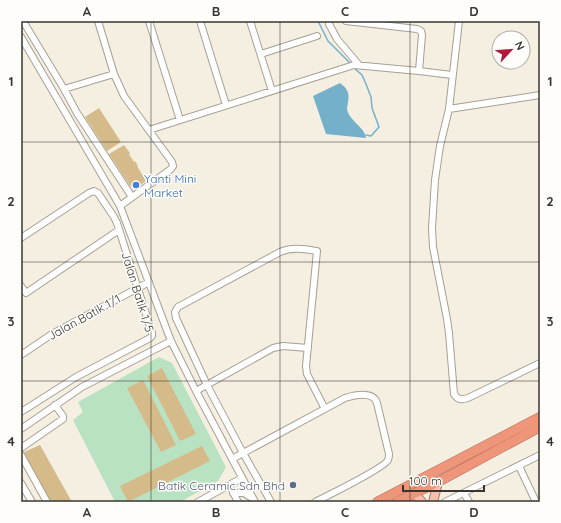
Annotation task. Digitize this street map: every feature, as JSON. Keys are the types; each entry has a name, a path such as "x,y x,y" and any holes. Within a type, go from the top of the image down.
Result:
{"highway":[{"path":"377,502 540,417"},
{"path":"396,502 438,482 540,427"}],"main road":[{"path":"435,501 438,482"},
{"path":"414,493 422,502"}],"street":[{"path":"23,21 78,113 132,197"},
{"path":"98,21 114,74 124,96 172,162 173,166 120,206"},
{"path":"149,21 180,120"},
{"path":"200,21 226,106"},
{"path":"250,21 272,91"},
{"path":"329,21 329,24 337,39 354,66"},
{"path":"346,21 417,28 421,31 422,35 419,70"},
{"path":"459,21 449,109 440,146 435,180 432,228 433,247 449,333 454,394 460,399 468,398 540,363"},
{"path":"261,54 316,36"},
{"path":"21,37 120,206 171,341 254,501"},
{"path":"149,130 354,66 419,70 452,75"},
{"path":"64,89 114,74"},
{"path":"449,109 540,95"},
{"name":"Jalan Batik 1/5","path":"21,238 89,193 98,193 114,217 152,333 150,338 76,377 21,412"},
{"path":"21,286 26,293 119,230"},
{"path":"271,502 207,385 176,318 175,312 178,307 287,249 293,248 317,251 306,366 307,374 325,409"},
{"name":"Jalan Batik 1/1","path":"21,355 52,334 149,282"},
{"path":"21,429 82,388 171,341"},
{"path":"196,391 273,348 283,346 308,348"},
{"path":"232,459 352,396 369,396 375,399 384,430 389,454 388,461 384,465 315,502"},
{"path":"21,448 63,419 64,416 55,405"},
{"path":"21,455 47,502"},
{"path":"445,502 540,455"},
{"path":"519,466 536,502"},
{"path":"198,502 242,478"},
{"path":"32,502 22,485 32,481 36,482"},
{"path":"229,485 238,502"},
{"path":"233,493 244,494 254,501"},
{"path":"464,493 469,502"}],"green space":[{"path":"159,357 172,363 226,467 218,481 180,502 115,502 73,420 83,412 78,402"}],"water":[{"path":"340,83 348,93 348,113 363,131 366,138 326,134 313,96"}],"building":[{"path":"99,108 121,142 107,151 85,117"},
{"path":"124,145 146,181 136,188 130,186 109,154"},
{"path":"162,368 196,434 180,441 147,376"},
{"path":"143,380 176,445 161,452 127,388"},
{"path":"40,445 72,502 50,502 24,452"},
{"path":"202,446 210,461 128,502 120,486"}],"waterway":[{"path":"318,21 328,41 351,64"},
{"path":"353,67 362,75 366,84 371,97 372,108 379,127 371,136 366,135"}],"place":[{"name":"Yanti Mini Market","path":"136,185"},
{"name":"Batik Ceramic Sdn Bhd","path":"293,485"}]}
